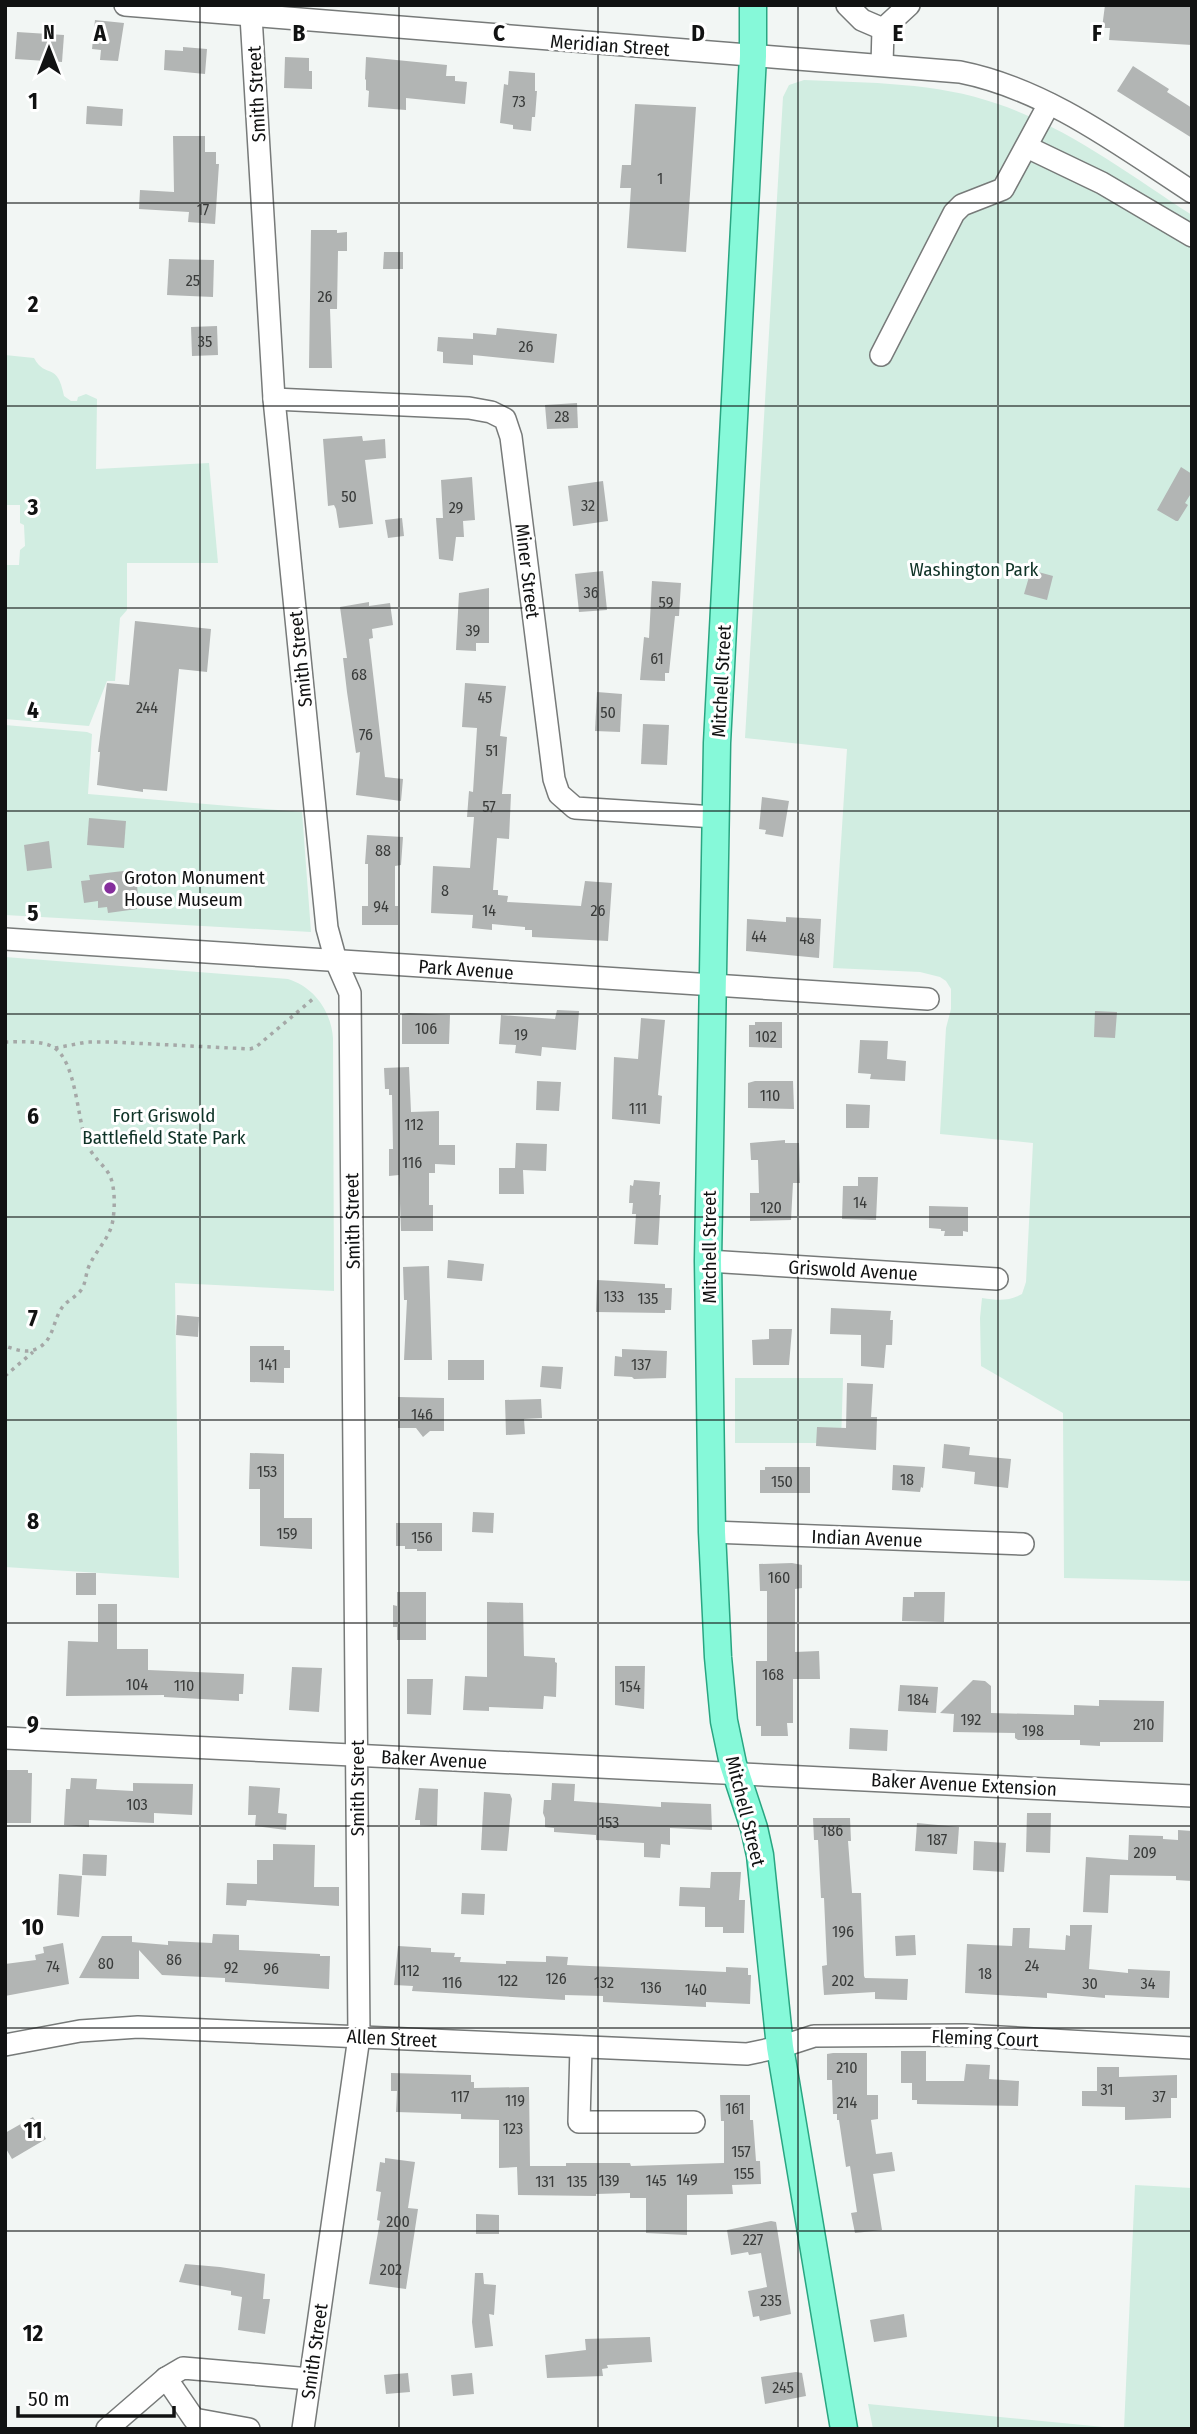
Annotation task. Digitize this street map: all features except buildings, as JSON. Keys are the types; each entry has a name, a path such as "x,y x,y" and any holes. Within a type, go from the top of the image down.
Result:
{"main road":[{"name":"Mitchell Street","path":"753,5 715,817 708,1261 712,1532 724,1721 760,1855 780,2047 844,2429"}],"street":[{"name":"Meridian Street","path":"125,5 972,74 1049,104 1099,131 1192,192"},
{"path":"882,65 883,29 909,5"},
{"path":"851,7 862,20 883,29"},
{"name":"Smith Street","path":"251,16 274,400 327,928 336,961 350,993 359,2037 303,2429"},
{"path":"881,355 954,213 962,205 1003,189 1049,104"},
{"path":"1027,147 1102,183 1192,236"},
{"name":"Miner Street","path":"274,400 470,408 491,412 505,419 511,437 554,779 559,794 575,808 715,817"},
{"name":"Park Avenue","path":"5,939 928,999"},
{"name":"Griswold Avenue","path":"708,1261 997,1279"},
{"name":"Indian Avenue","path":"712,1532 1023,1545"},
{"name":"Baker Avenue","path":"5,1738 736,1773"},
{"name":"Baker Avenue Extension","path":"736,1773 1192,1796"},
{"name":"Allen Street","path":"5,2045 80,2031 138,2027 747,2054 780,2047"},
{"name":"Fleming Court","path":"780,2047 814,2036 965,2035 1192,2048"},
{"path":"581,2047 579,2122 694,2122"},
{"path":"107,2429 166,2378 184,2368 310,2379"},
{"path":"166,2378 194,2420 249,2429"}],"path":[{"path":"5,1042 45,1044 55,1048 87,1042 113,1042 250,1049 256,1047 314,998"},
{"path":"5,1376 49,1340 64,1306 83,1287 87,1270 110,1233 113,1220 110,1175 93,1157 87,1144 80,1122 75,1084 67,1065 55,1048"},
{"path":"5,1346 18,1350 35,1350"}],"green space":[{"name":"Washington Park","path":"804,80 927,88 951,91 998,104 1074,139 1192,215 1192,1581 1064,1578 1063,1413 981,1366 982,1298 1002,1300 1017,1297 1022,1294 1026,1282 1033,1143 940,1134 946,1028 951,1009 951,989 946,981 920,972 833,968 847,749 745,738 783,97 789,85"},
{"path":"5,355 34,358 43,368 55,374 64,396 71,401 77,401 78,397 86,394 97,399 96,469 209,463 218,563 127,563 127,610 120,618 115,681 107,681 89,726 5,719 5,565 19,565 20,550 25,546 24,525 20,523 20,505 5,505"},
{"path":"5,725 92,734 88,794 302,812 311,932 5,915"},
{"name":"Fort Griswold Battlefield State Park","path":"5,957 288,979 306,988 320,1001 332,1028 334,1291 175,1283 179,1578 5,1567"},
{"path":"735,1378 843,1378 841,1443 735,1443"},
{"path":"1135,2185 1192,2188 1192,2429 1124,2429"},
{"path":"868,2404 1124,2429 873,2429"}],"place":[{"name":"Groton Monument House Museum","path":"110,888"}]}
